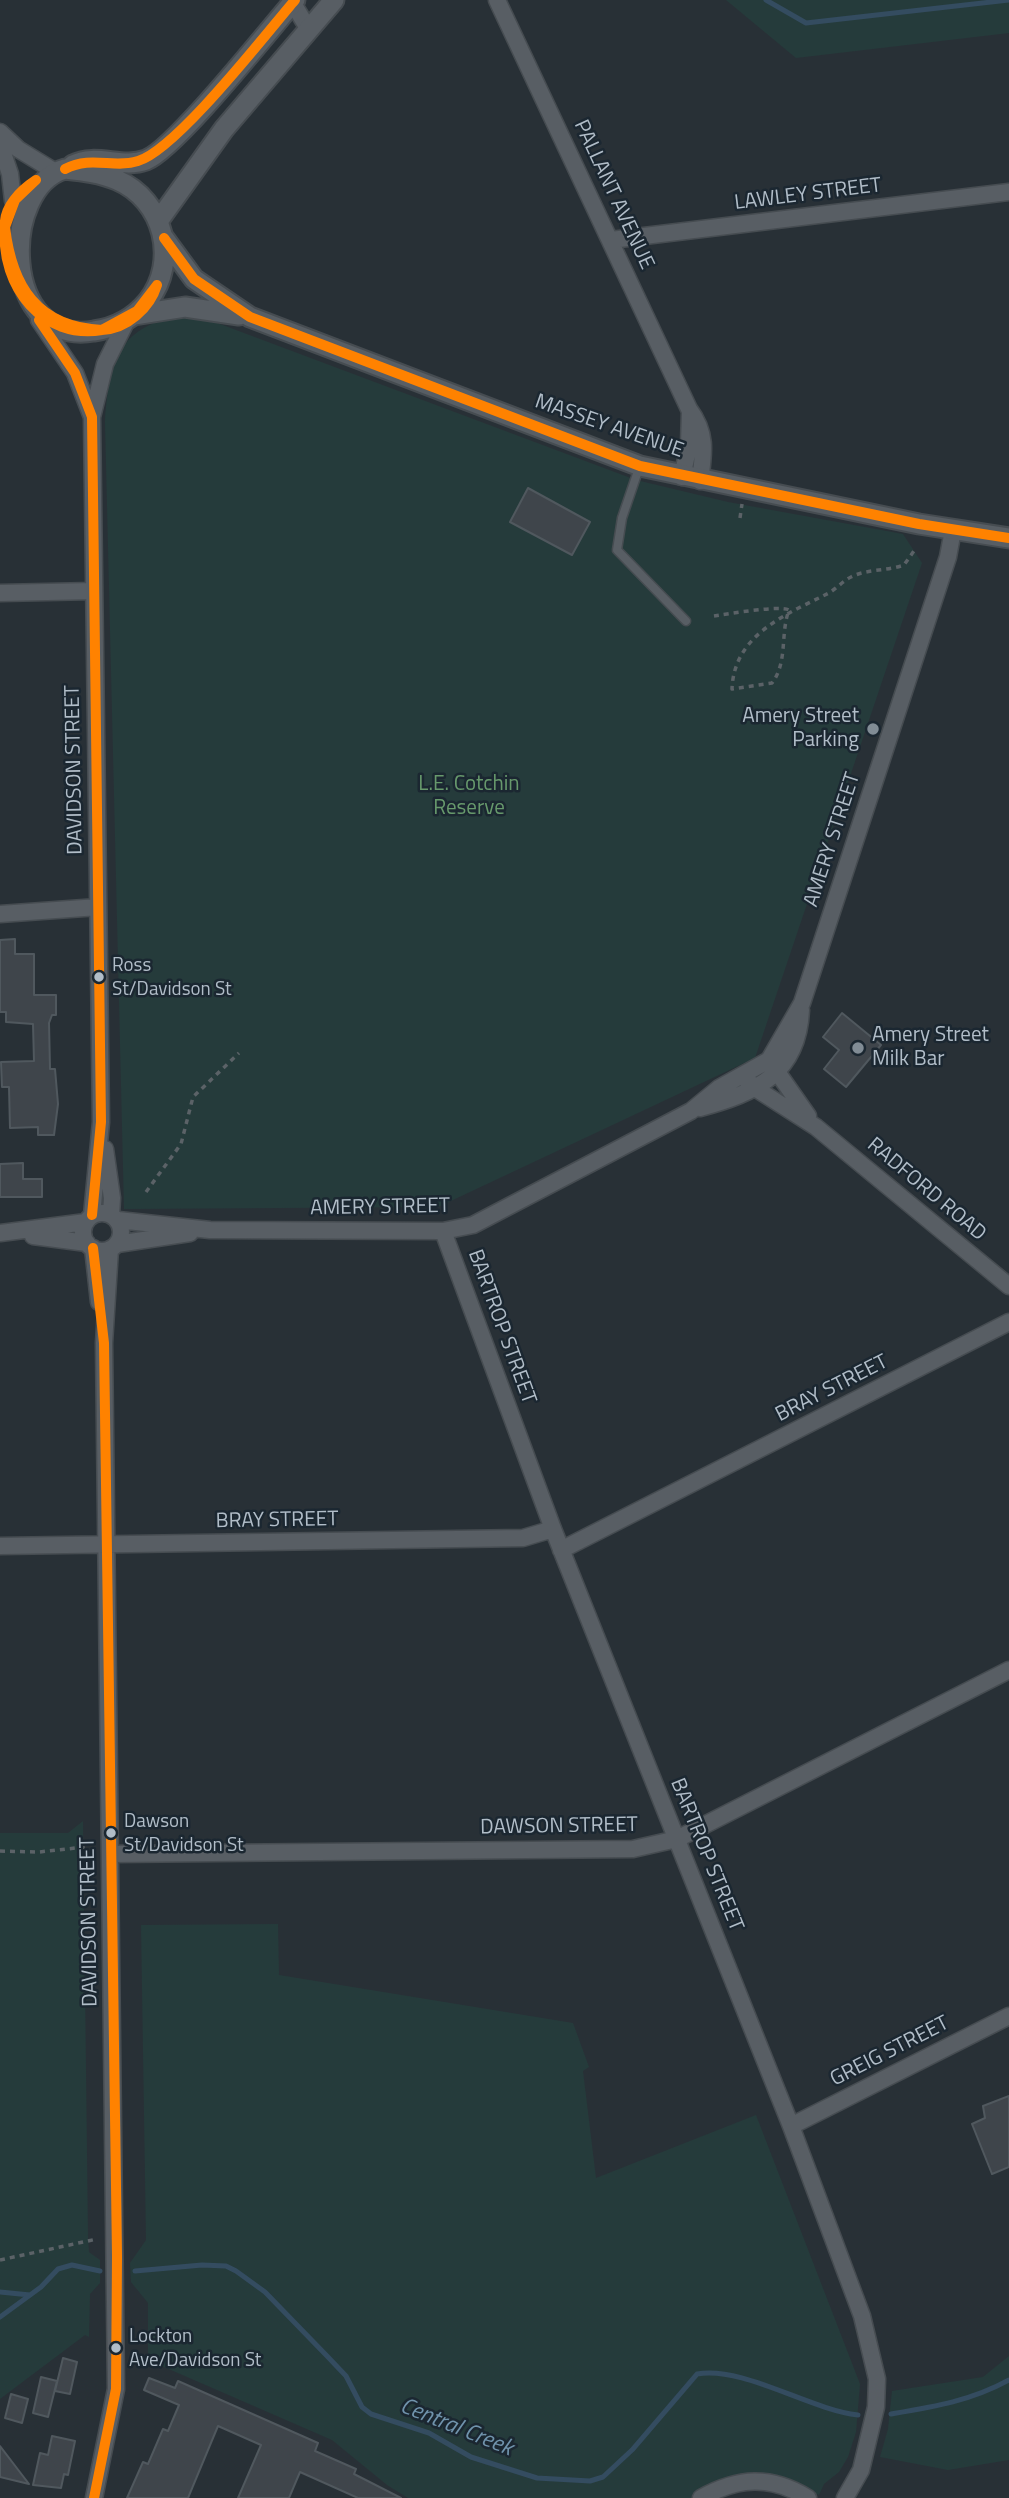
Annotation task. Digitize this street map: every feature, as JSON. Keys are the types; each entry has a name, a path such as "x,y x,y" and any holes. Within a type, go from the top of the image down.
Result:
{"street":[{"path":"162,229 224,129 334,0"},
{"name":"PALLANT AVENUE","path":"497,0 690,409 700,423 705,441 691,479"},
{"path":"6,213 24,188 81,161 137,162 158,152 181,131 293,1 309,30"},
{"path":"0,132 18,149 60,170 120,181 148,205 162,229 164,259 159,281 149,300 130,318 106,330 83,333 60,330 39,320 8,292 1,259 10,174 0,144"},
{"name":"LAWLEY STREET","path":"611,240 1009,192"},
{"name":"MASSEY AVENUE","path":"162,229 194,279 250,317"},
{"name":"MASSEY AVENUE","path":"130,318 185,307 250,317 640,466 691,479 953,530 1009,538"},
{"name":"DAVIDSON STREET","path":"114,1217 101,1122 92,417 105,364 130,318"},
{"name":"DAVIDSON STREET","path":"39,320 75,373 92,417"},
{"name":"AMERY STREET","path":"691,1111 728,1101 755,1088 773,1066 802,1003 948,557 953,530"},
{"path":"0,593 94,591"},
{"path":"0,914 98,907"},
{"name":"AMERY STREET","path":"114,1217 210,1230 443,1231 473,1225 691,1111 719,1088 773,1066"},
{"name":"RADFORD ROAD","path":"773,1066 816,1127"},
{"name":"RADFORD ROAD","path":"743,1076 755,1088 816,1127 1009,1286"},
{"name":"DAVIDSON STREET","path":"89,1219 101,1122"},
{"path":"0,1233 114,1247 121,1232 114,1217 102,1213 89,1219 17,1233"},
{"path":"89,1219 83,1233 90,1246"},
{"name":"AMERY STREET","path":"114,1247 210,1230"},
{"name":"BARTROP STREET","path":"443,1231 553,1529 791,2126 862,2316 877,2379 870,2439 861,2470 845,2498"},
{"name":"DAVIDSON STREET","path":"90,1246 103,1343 116,2236 116,2389 94,2498"},
{"name":"DAVIDSON STREET","path":"103,1343 114,1247"},
{"name":"BRAY STREET","path":"562,1550 1009,1322"},
{"name":"BRAY STREET","path":"0,1546 523,1538 553,1529"},
{"name":"DAWSON STREET","path":"110,1854 633,1849 677,1839 1009,1670"},
{"name":"GREIG STREET","path":"791,2126 1009,2015"},
{"path":"701,2498 721,2487 743,2480 769,2481 808,2498"}],"lane":[{"path":"640,466 622,518 617,550 686,621"}],"path":[{"path":"789,610 778,676 772,683 757,688 732,689 732,673 738,657 789,610 829,593 852,576 904,565 915,548"},
{"path":"714,616 784,607 789,610"},
{"path":"146,1192 181,1144 193,1097 239,1053"},
{"path":"0,1851 38,1852 85,1847"},
{"path":"0,2260 116,2236"}],"green space":[{"path":"726,0 1009,0 1009,33 796,58"},
{"name":"L.E. Cotchin Reserve","path":"173,317 204,319 220,324 636,480 728,502 903,534 922,563 755,1058 438,1207 124,1209 105,422 109,385 118,354 138,332 153,323"},
{"path":"83,1821 88,2236 89,2252 100,2260 100,2283 90,2294 89,2337 85,2335 0,2399 0,1833 68,1833"},
{"path":"278,1924 279,1975 573,2023 589,2067 583,2071 596,2178 756,2115 860,2384 856,2432 848,2457 839,2472 824,2484 819,2495 777,2476 752,2473 715,2484 693,2498 408,2498 387,2485 332,2440 148,2360 148,2303 131,2282 130,2263 146,2240 141,1925"},
{"path":"1009,2356 1009,2460 948,2470 880,2457 888,2429 892,2391 983,2377"}],"building":[{"path":"528,488 590,522 572,555 510,522"},
{"path":"15,939 15,954 34,954 34,995 56,995 56,1015 52,1015 49,1023 50,1069 55,1069 58,1104 54,1135 38,1135 38,1127 10,1128 9,1087 2,1087 1,1062 34,1061 33,1024 6,1022 6,1012 0,1012 0,940"},
{"name":"Amery Street Milk Bar","path":"842,1013 881,1045 846,1087 824,1069 839,1050 823,1037"},
{"path":"23,1163 23,1179 42,1179 42,1197 0,1197 0,1164"},
{"path":"1009,2096 1009,2167 992,2174 972,2124 985,2118 983,2106"},
{"path":"63,2358 77,2362 70,2394 55,2391"},
{"path":"41,2377 57,2381 48,2417 33,2413"},
{"path":"149,2378 175,2388 178,2381 318,2443 315,2451 356,2469 354,2474 401,2498 358,2498 300,2472 289,2498 238,2498 261,2445 218,2426 188,2498 127,2498 143,2462 148,2464 163,2429 168,2431 179,2405 144,2390"},
{"path":"11,2394 28,2399 22,2423 5,2418"},
{"path":"52,2436 75,2441 68,2475 64,2474 61,2488 33,2485 40,2453 48,2455"},
{"path":"0,2446 29,2484 0,2477"}],"waterway":[{"path":"766,0 806,23 1009,0"},
{"name":"Central Creek","path":"0,2317 41,2287 58,2269 72,2265 100,2271"},
{"name":"Central Creek","path":"135,2271 202,2265 226,2266 236,2271 265,2292 346,2376 362,2407 371,2414 429,2433 471,2457 537,2478 590,2481 603,2477 632,2450 697,2374 735,2376 818,2405 858,2415"},
{"path":"0,2292 30,2295"},
{"name":"Central Creek","path":"891,2414 966,2398 1009,2380"}],"transit line":[{"path":"65,169 93,162 129,163 154,152 174,136 219,90 295,0"},
{"path":"5,227 10,206 19,194 36,180"},
{"path":"5,227 15,200 36,180"},
{"path":"5,227 14,268 32,300 60,321 102,330"},
{"path":"5,227 5,249 10,270 18,289 30,305 45,318 62,327 81,331 102,330"},
{"path":"164,238 194,279 250,317 640,466 919,524 1009,538"},
{"path":"102,330 120,326 136,316 149,302 157,285"},
{"path":"102,330 137,311 157,285"},
{"path":"39,320 75,373 92,417 101,1122 92,1215"},
{"path":"93,1248 104,1343 117,2256 116,2389 94,2498"}],"place":[{"name":"Amery Street Parking","path":"873,729"},
{"name":"Ross St/Davidson St","path":"99,977"},
{"name":"Amery Street Milk Bar","path":"858,1048"},
{"name":"Dawson St/Davidson St","path":"111,1833"},
{"name":"Lockton Ave/Davidson St","path":"116,2348"}]}
